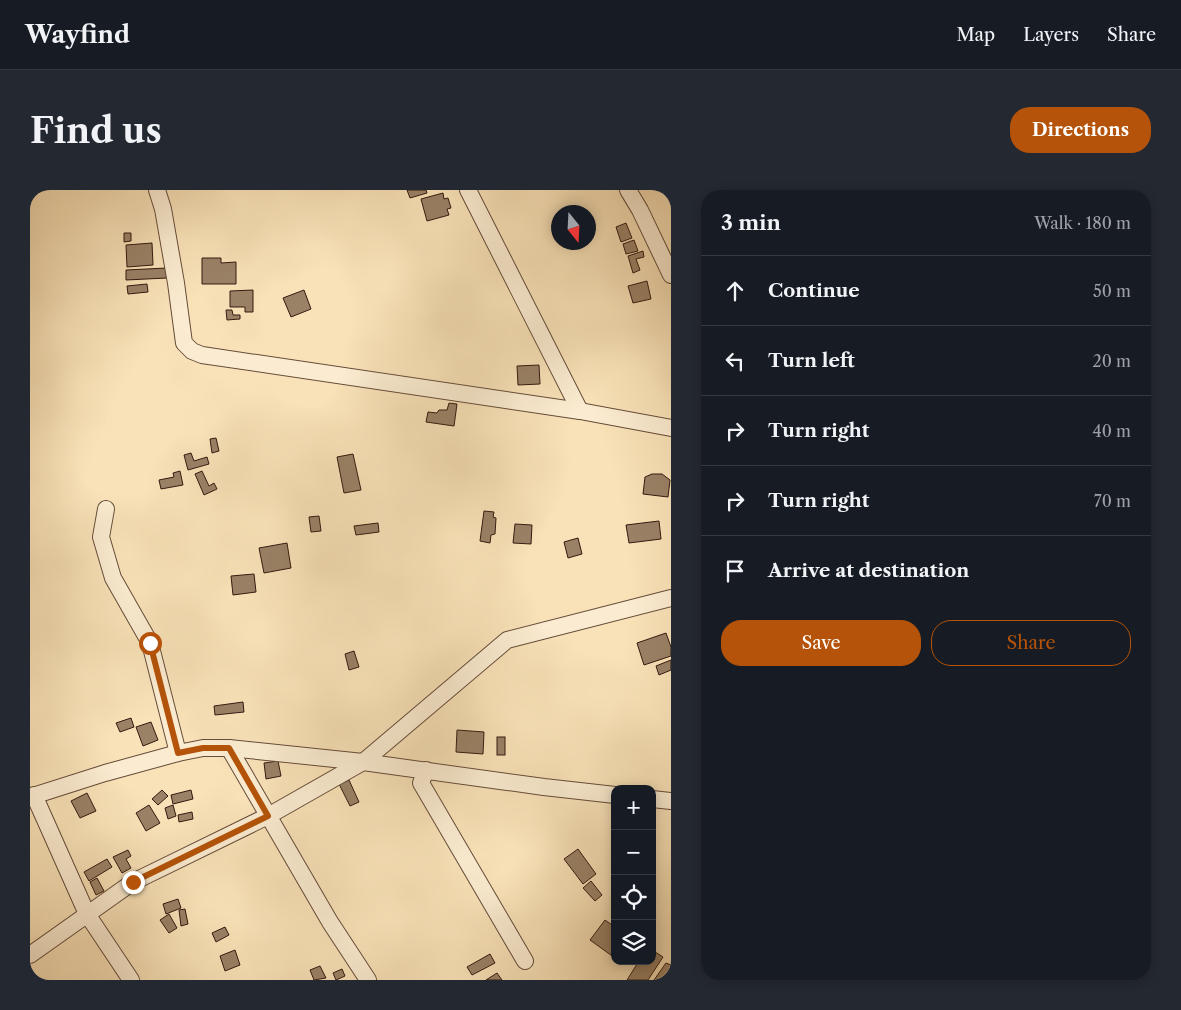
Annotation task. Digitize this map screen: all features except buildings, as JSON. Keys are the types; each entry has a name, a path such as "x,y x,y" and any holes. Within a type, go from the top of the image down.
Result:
{"street":[{"path":"157,190 163,209 175,274 184,343 192,351 212,356 580,411 671,428"},
{"path":"468,190 580,411"},
{"path":"628,190 640,210 671,275"},
{"path":"106,509 101,537 114,578 150,643 178,753"},
{"path":"30,955 133,882 268,816 363,762 507,640 671,598"},
{"path":"131,980 87,914 32,796 178,753 203,748 229,748 363,762 611,795"},
{"path":"229,748 330,922 368,980"},
{"path":"426,770 422,784 525,961"},
{"path":"656,799 671,801"}],"route":[{"path":"133,882 268,816 229,748 203,748 178,753 150,643"}]}
